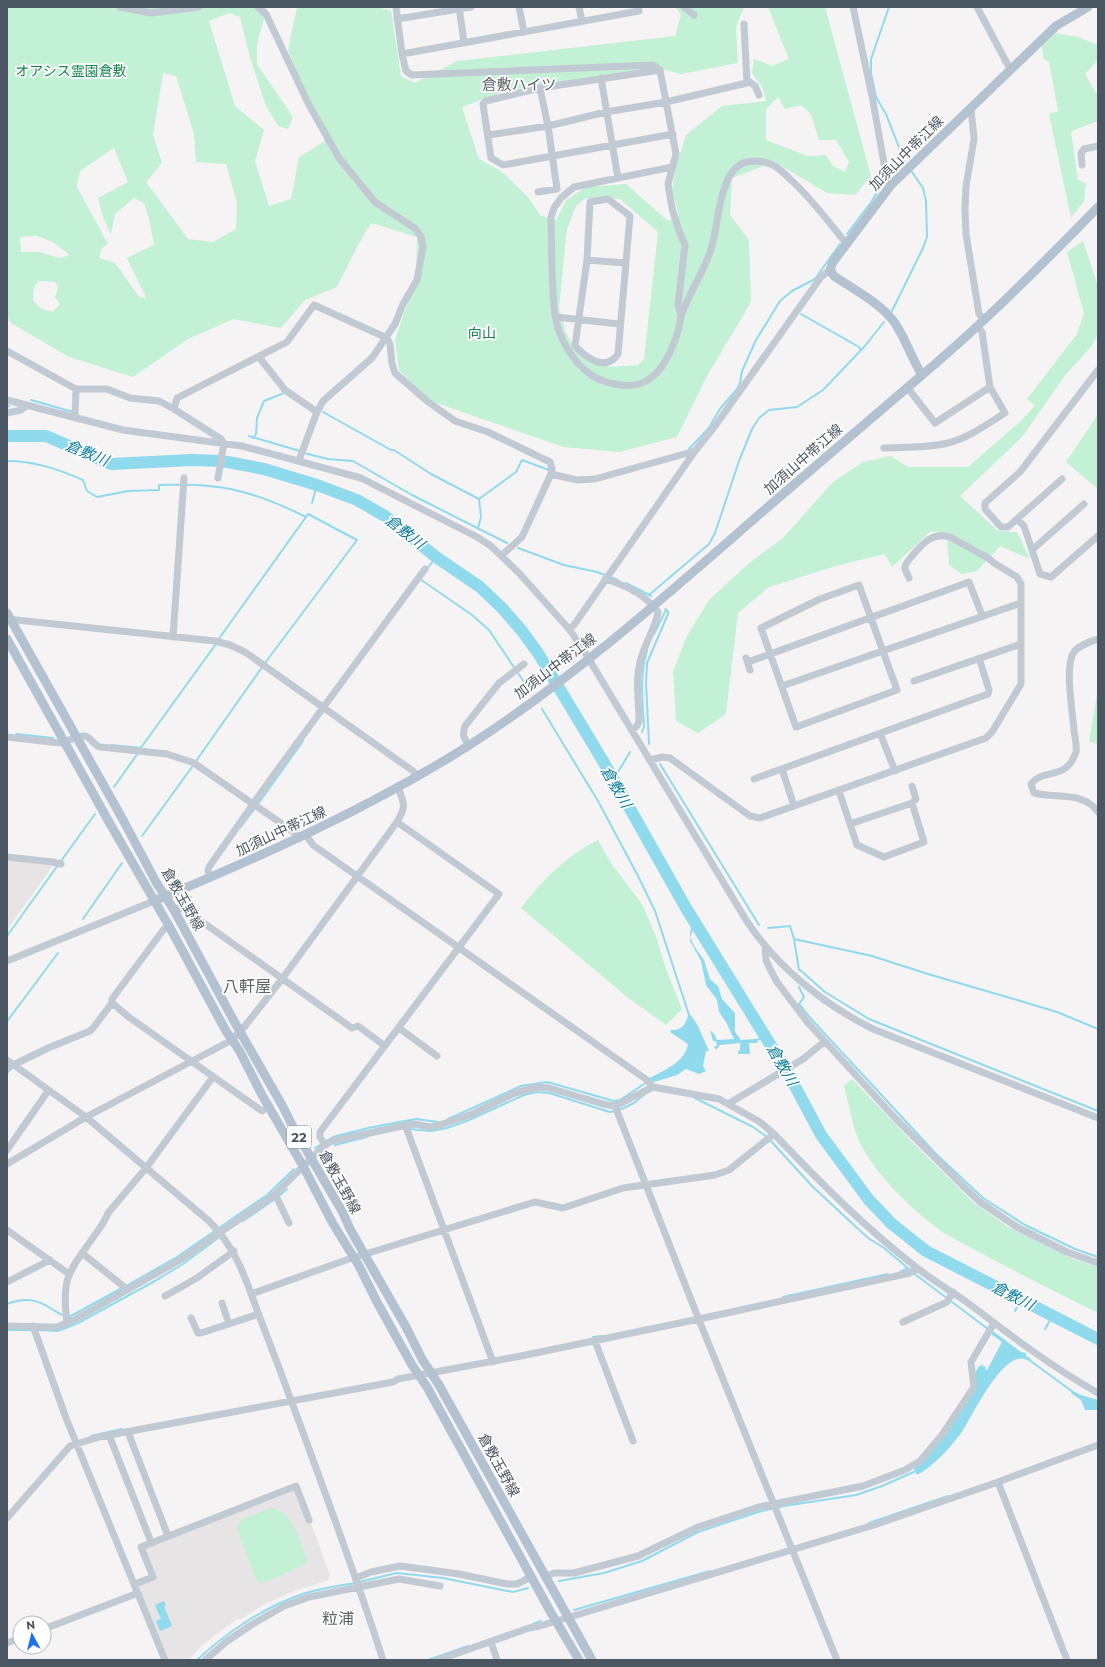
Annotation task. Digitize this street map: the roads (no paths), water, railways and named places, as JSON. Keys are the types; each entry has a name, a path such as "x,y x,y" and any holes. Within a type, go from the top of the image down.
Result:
{"main road":[{"name":"加須山中帯江線","path":"830,270 833,262 846,243 891,185 1056,26 1088,7"},
{"name":"加須山中帯江線","path":"154,901 302,837 398,788 469,745 546,693 654,606 922,375 977,326 1057,250 1098,207"},
{"path":"830,270 834,276 879,307 894,322 904,338 922,375"},
{"name":"倉敷玉野線","path":"8,617 166,896 406,1327 422,1359 592,1660"},
{"name":"倉敷玉野線","path":"7,639 154,901 170,926 226,1031 303,1166 332,1222 369,1284 378,1304 579,1660"}],"street":[{"path":"120,7 151,13 199,7"},
{"path":"258,7 266,14 308,103 339,158 375,202 416,229 421,237 423,247 418,280 403,304 396,324 372,358 323,401 317,412 302,455"},
{"path":"396,7 402,54 406,71 412,75 653,65 660,70 676,154 668,184 672,208 685,245 678,305 681,315"},
{"path":"397,19 471,7"},
{"path":"519,7 524,32"},
{"path":"579,7 582,21"},
{"path":"402,54 639,11 638,7"},
{"path":"684,7 694,15"},
{"path":"853,7 872,96 887,180 891,185"},
{"path":"977,7 1010,69"},
{"path":"459,8 464,42"},
{"path":"489,135 548,126 606,112 666,102 747,83 744,24"},
{"path":"660,70 540,88 486,101 483,104 489,135 491,158 503,165 673,134"},
{"path":"600,78 618,178"},
{"path":"747,80 755,86 759,95"},
{"path":"540,88 548,126 557,189"},
{"path":"971,108 974,139 966,186 964,210 966,234 979,314 984,319"},
{"path":"1082,165 1081,153 1084,149 1098,146"},
{"path":"574,187 561,198 554,208 551,217 556,317 560,334 576,360 584,369 600,380 630,386 644,383 654,375 662,365 678,332 681,315 711,251 721,200 726,183 732,173 742,163 759,160 773,165 814,203 846,243"},
{"path":"538,192 574,187 672,167"},
{"path":"608,199 630,216 618,354 610,362 602,363 587,358 575,346 580,320 587,260 590,202 608,199"},
{"path":"587,260 626,263"},
{"path":"569,629 574,625 695,451 715,426 820,278 830,270"},
{"path":"174,409 177,398 287,342 314,305 387,338 390,344 392,364 395,373 444,414 455,421 488,432 550,462 552,469 551,474 522,537 502,555"},
{"path":"556,317 620,324"},
{"path":"884,448 930,446 949,442 974,433 1005,413 990,387 982,332 977,326"},
{"path":"7,351 76,389 107,389 130,398 159,401 174,409 221,439 224,445 218,477"},
{"path":"259,357 285,390 317,412"},
{"path":"1062,479 1008,527 1001,527 985,509 985,502 1020,472 1098,370"},
{"path":"907,387 935,423 990,387"},
{"path":"75,418 76,389"},
{"path":"7,400 123,430 302,455 377,485 477,537 502,555 569,629 590,659 746,920 765,946 792,974 816,994 854,1020 873,1029 1098,1118"},
{"path":"7,413 21,410 26,406"},
{"path":"551,474 573,480 595,479 695,451"},
{"path":"173,637 184,482"},
{"path":"1032,550 1084,504"},
{"path":"1017,519 1024,526 1040,574 1051,577 1098,536"},
{"path":"650,760 670,758 755,818 760,818 986,738 992,732 1022,684 1021,584 1017,577 994,564 988,558 950,537 943,535 924,542 907,562 905,569 909,578"},
{"path":"210,877 208,871 209,867 256,806 270,780 325,709 425,569"},
{"path":"607,577 646,598 658,612 645,644 638,669 639,721 637,726 632,730"},
{"path":"750,670 747,660 770,654 969,582 982,615"},
{"path":"858,585 870,617 897,690 796,726 761,628 820,599 858,585"},
{"path":"782,686 1020,602"},
{"path":"8,617 217,642 230,645 245,652 264,665 413,771 416,777"},
{"path":"1098,639 1080,647 1074,652 1069,667 1076,750 1070,764 1063,770 1036,778 1032,784 1034,793 1041,795 1061,795 1079,798 1094,807 1098,812"},
{"path":"914,681 1021,644"},
{"path":"754,779 988,694 989,690 979,658"},
{"path":"469,745 464,739 463,732 465,726 496,687 519,668"},
{"path":"880,733 895,771"},
{"path":"7,737 66,742 84,736 100,747 167,754 194,763 302,837 649,1083 719,1099 760,1122 771,1137 914,1270 991,1328 1072,1379 1098,1393"},
{"path":"782,769 794,806"},
{"path":"850,824 912,803 916,798 912,786"},
{"path":"7,1164 86,1117 193,1062 232,1040 241,1032 282,979 397,822 404,806 398,788"},
{"path":"838,791 857,845 884,857 924,842 912,803"},
{"path":"324,1143 319,1134 320,1132 499,894 397,822"},
{"path":"7,858 59,863"},
{"path":"7,961 154,901"},
{"path":"178,908 184,909 352,1028 358,1026 385,1046"},
{"path":"9,1064 87,1032 112,1003 112,999 164,929 170,926"},
{"path":"765,946 766,960 777,982 824,1042 917,1141 980,1202 1011,1223 1042,1240 1067,1252 1098,1263"},
{"path":"112,1003 262,1111 269,1107"},
{"path":"399,1028 437,1056"},
{"path":"728,1104 803,1059 824,1042"},
{"path":"9,1064 86,1117 218,1229 234,1251 252,1294 358,1582 383,1660"},
{"path":"67,1319 64,1293 69,1274 105,1221 108,1213 146,1168 213,1077"},
{"path":"616,1109 649,1083"},
{"path":"7,1326 33,1329 49,1327 180,1260 218,1229 277,1196 324,1143 407,1127 414,1124 440,1126 472,1114 515,1093 538,1087 549,1088 616,1109 645,1185 837,1660"},
{"path":"7,1150 48,1091"},
{"path":"407,1127 493,1360"},
{"path":"252,1294 354,1258 535,1202 563,1208 623,1188 715,1175 729,1170 771,1137"},
{"path":"277,1196 289,1223"},
{"path":"7,1230 69,1274"},
{"path":"165,1296 197,1278 234,1251"},
{"path":"82,1253 125,1288"},
{"path":"7,1282 50,1260"},
{"path":"7,1518 70,1446 76,1443 109,1435 364,1388 493,1360 595,1341 914,1270"},
{"path":"903,1322 950,1297"},
{"path":"222,1303 229,1324"},
{"path":"191,1318 198,1333 201,1334 259,1314"},
{"path":"546,1577 554,1573 574,1573 638,1556 698,1527 759,1506 863,1486 905,1470 920,1461 942,1435 974,1387 971,1362 991,1328"},
{"path":"33,1329 76,1443 165,1660"},
{"path":"595,1341 633,1441"},
{"path":"128,1432 168,1536"},
{"path":"109,1435 151,1542"},
{"path":"438,1660 529,1628 792,1548 874,1525 998,1482 1098,1445"},
{"path":"998,1482 1067,1660"},
{"path":"135,1584 153,1577 142,1546 296,1486 309,1520"},
{"path":"358,1582 371,1572 400,1566 459,1574 507,1584 517,1584 531,1577"},
{"path":"205,1660 226,1642 284,1606 309,1597 358,1582 399,1579 440,1586"},
{"path":"52,1626 138,1593"},
{"path":"491,1642 497,1660"}],"water":[{"path":"690,937 694,946 704,960 710,979 718,986 722,999 735,1013 735,1032 741,1040 756,1039 758,1043 749,1043 750,1054 738,1054 738,1051 740,1050 740,1043 720,1045 716,1050 714,1046 717,1046 716,1041 713,1041 710,1030 715,1035 717,1040 734,1039 726,1022 719,1012 717,1000 706,985 701,961 690,941"},
{"path":"691,1015 698,1026 709,1051 706,1051 703,1066 706,1071 699,1074 686,1069 677,1075 654,1082 648,1079 672,1066 686,1051 688,1044 670,1032 671,1030 677,1030 682,1027 688,1016"},
{"path":"993,1331 1021,1352 1026,1353 1026,1356 1031,1359 1029,1361 1020,1358 1010,1362 1001,1371 982,1397 963,1430 954,1442 930,1467 917,1475 914,1469 947,1434 971,1396 975,1373 979,1366 980,1367 982,1364 982,1367 986,1367 985,1369 987,1370 1002,1342 991,1334"},
{"path":"1073,1391 1098,1400 1098,1410 1085,1410 1081,1400 1071,1393"},
{"path":"164,1601 166,1605 164,1606 172,1626 160,1631 156,1621 161,1619 155,1605"}],"waterway":[{"path":"889,7 871,59 871,73 876,97 886,114 906,165"},
{"path":"889,173 904,161"},
{"path":"892,311 927,237 926,201 923,188 912,172"},
{"path":"847,234 872,201 883,182"},
{"path":"689,449 708,429 720,409 737,389 740,383 742,371 756,340 780,301 792,291 815,279 840,244"},
{"path":"801,314 859,347 861,350"},
{"path":"651,596 649,595 709,544 715,533 739,461 752,429 759,418 769,410 797,407 823,390 864,347 884,322"},
{"path":"253,438 256,434 257,418 264,401 284,393"},
{"path":"31,400 73,412"},
{"path":"323,412 391,450 394,450 431,474 479,499 481,517 478,528"},
{"name":"倉敷川","path":"7,436 46,436 111,464 192,460 222,461 264,469 317,485 357,500 385,516 436,557 480,587 502,608 522,631 538,653 603,761 686,908 789,1075 821,1135 869,1200 892,1224 926,1251 1098,1339"},
{"path":"249,436 300,451"},
{"path":"304,453 328,459 353,461 412,495 507,543"},
{"path":"479,499 516,472 522,460 549,470"},
{"path":"7,461 36,464 74,476 83,480 87,491 97,497 128,491 159,490 159,485 203,485 221,487 246,493 306,517 308,514 357,540 265,663 196,761"},
{"path":"312,503 317,485"},
{"path":"218,640 306,517"},
{"path":"518,548 564,565 597,572 618,580"},
{"path":"427,569 436,557"},
{"path":"420,579 472,615 489,630 530,691"},
{"path":"626,583 649,595"},
{"path":"649,744 646,683 647,663 668,614 668,611 665,609"},
{"path":"654,634 666,610"},
{"path":"140,749 216,644"},
{"path":"642,732 644,727 642,679 647,651"},
{"path":"542,709 598,801 655,911 690,1018"},
{"path":"16,734 53,738"},
{"path":"258,804 303,741"},
{"path":"111,745 141,748"},
{"path":"613,780 630,752"},
{"path":"114,787 138,753"},
{"path":"660,764 759,925"},
{"path":"142,836 192,767"},
{"path":"240,828 255,808"},
{"path":"61,861 95,814"},
{"path":"83,919 122,863"},
{"path":"7,936 58,865"},
{"path":"184,907 191,897"},
{"path":"691,933 694,921"},
{"path":"768,928 790,926 794,939 799,970"},
{"path":"794,939 872,956 1057,1012 1098,1029"},
{"path":"7,1019 8,1020 58,953"},
{"path":"799,969 825,992 869,1019 1098,1111"},
{"path":"799,987 804,997 799,1004 812,1020 936,1154 983,1198 1025,1225 1075,1249 1098,1257"},
{"path":"755,1041 765,1036"},
{"path":"7,1073 11,1069"},
{"path":"448,1119 521,1086 547,1082 614,1101 620,1100 647,1082"},
{"path":"408,1129 431,1131 447,1128 469,1120 524,1095 537,1092 549,1093 610,1112 615,1111"},
{"path":"619,1110 634,1103 644,1095"},
{"path":"695,1098 753,1127 767,1137"},
{"path":"315,1148 333,1137 368,1128 416,1119 438,1122"},
{"path":"335,1145 367,1137"},
{"path":"770,1140 813,1187 868,1238 884,1248 916,1275 988,1329"},
{"path":"126,1286 177,1257 267,1195 294,1169"},
{"path":"279,1196 287,1189"},
{"path":"243,1221 275,1199"},
{"path":"37,1330 58,1331 78,1323 155,1281 183,1264 218,1238"},
{"path":"900,1272 908,1268"},
{"path":"783,1297 888,1274"},
{"path":"7,1304 19,1300 35,1301 69,1317 122,1288"},
{"path":"1015,1311 1021,1299"},
{"path":"1045,1329 1053,1315"},
{"path":"7,1330 32,1330"},
{"path":"593,1337 602,1336"},
{"path":"1028,1359 1073,1392"},
{"path":"91,1436 122,1429"},
{"path":"559,1581 604,1573 642,1561 698,1532 758,1512 784,1506 856,1495 882,1486 916,1471"},
{"path":"869,1523 948,1496"},
{"path":"574,1610 710,1571"},
{"path":"359,1582 397,1573 443,1578 513,1592 528,1588"},
{"path":"197,1660 221,1639 262,1612 291,1598 312,1591 355,1583"},
{"path":"533,1624 541,1621"},
{"path":"428,1660 468,1646"}],"district":[{"name":"倉敷ハイツ","path":"519,85"},
{"name":"八軒屋","path":"247,986"},
{"name":"粒浦","path":"338,1618"}],"park label":[{"name":"オアシス霊園倉敷","path":"71,71"},
{"name":"向山","path":"482,333"}]}
